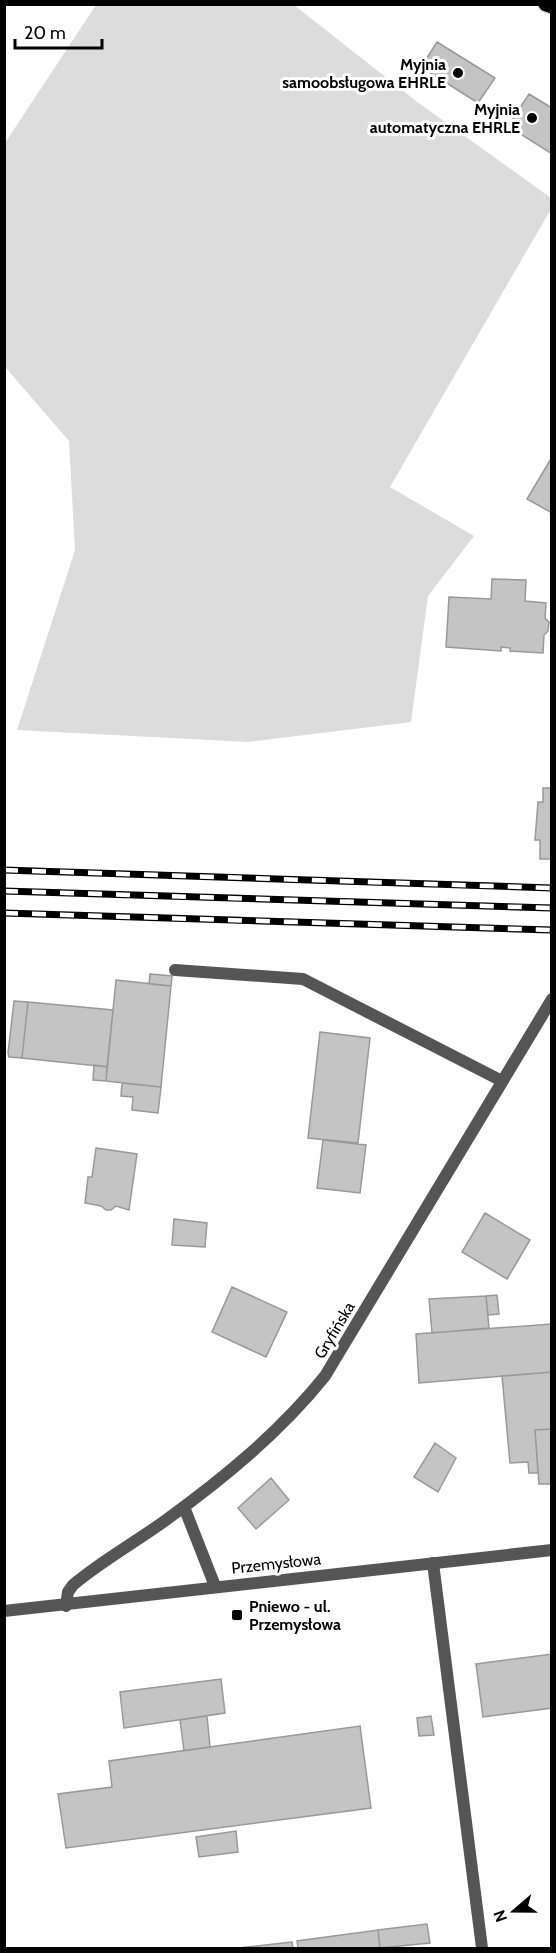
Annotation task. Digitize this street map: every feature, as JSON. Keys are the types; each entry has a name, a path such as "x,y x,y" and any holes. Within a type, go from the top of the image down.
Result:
{"main road":[{"path":"546,4 552,6"}],"street":[{"path":"175,970 303,980 502,1081"},
{"name":"Gryfińska","path":"66,1606 68,1592 82,1577 184,1507 276,1430 294,1413 325,1376 552,999"},
{"path":"184,1507 215,1586"},
{"name":"Przemysłowa","path":"4,1611 66,1606 215,1586 552,1550"},
{"path":"433,1563 482,1948"}],"shaded area":[{"path":"96,5 294,5 416,101 551,198 551,209 390,487 474,536 428,596 411,722 248,742 17,730 75,550 69,441 5,367 5,143"}],"building":[{"name":"Myjnia samoobsługowa EHRLE","path":"437,42 495,78 478,103 421,67"},
{"name":"Myjnia automatyczna EHRLE","path":"529,94 552,108 552,154 508,126"},
{"path":"552,457 552,513 527,499"},
{"path":"492,579 526,580 525,601 546,603 545,618 549,622 548,631 544,635 543,653 510,651 510,648 501,647 501,651 446,647 449,597 491,599"},
{"path":"543,788 552,788 552,859 540,859 540,840 535,840 538,802 543,802"},
{"path":"150,974 172,976 171,986 149,984"},
{"path":"116,980 171,986 161,1087 106,1081"},
{"path":"14,1001 28,1002 22,1058 9,1057 8,1053"},
{"path":"28,1002 113,1010 107,1067 22,1058"},
{"path":"320,1032 370,1038 358,1143 308,1138"},
{"path":"94,1065 107,1067 106,1081 93,1080"},
{"path":"122,1083 161,1087 158,1113 132,1110 133,1097 121,1096"},
{"path":"323,1140 366,1145 360,1193 317,1188"},
{"path":"96,1148 137,1154 129,1210 116,1206 111,1210 106,1210 101,1206 85,1203 88,1177 92,1177"},
{"path":"485,1213 530,1240 507,1279 462,1252"},
{"path":"174,1219 207,1223 205,1247 172,1245"},
{"path":"232,1287 287,1312 266,1357 212,1332"},
{"path":"497,1295 499,1314 488,1315 486,1296"},
{"path":"486,1296 489,1328 432,1333 429,1299"},
{"path":"552,1324 552,1372 419,1383 416,1334"},
{"path":"552,1372 552,1429 535,1430 538,1473 529,1473 528,1462 510,1463 502,1376"},
{"path":"552,1429 552,1484 539,1484 535,1430"},
{"path":"435,1443 456,1458 438,1492 414,1477"},
{"path":"271,1478 289,1500 256,1529 238,1508"},
{"path":"552,1654 552,1708 483,1717 476,1664"},
{"path":"221,1679 225,1713 124,1728 120,1692"},
{"path":"207,1716 210,1747 184,1751 180,1720"},
{"path":"431,1716 434,1735 419,1736 417,1718"},
{"path":"360,1726 371,1808 66,1848 58,1794 112,1787 109,1761"},
{"path":"236,1831 238,1852 199,1857 196,1837"},
{"path":"427,1924 430,1943 380,1948 378,1930"},
{"path":"378,1930 380,1948 298,1948 297,1941"},
{"path":"292,1942 293,1948 239,1948"}],"railway":[{"path":"4,870 552,888"},
{"path":"4,891 552,908"},
{"path":"4,913 552,930"}],"place":[{"name":"Myjnia samoobsługowa EHRLE","path":"458,73"},
{"name":"Myjnia automatyczna EHRLE","path":"532,118"},
{"name":"Pniewo - ul. Przemysłowa","path":"237,1615"}]}
